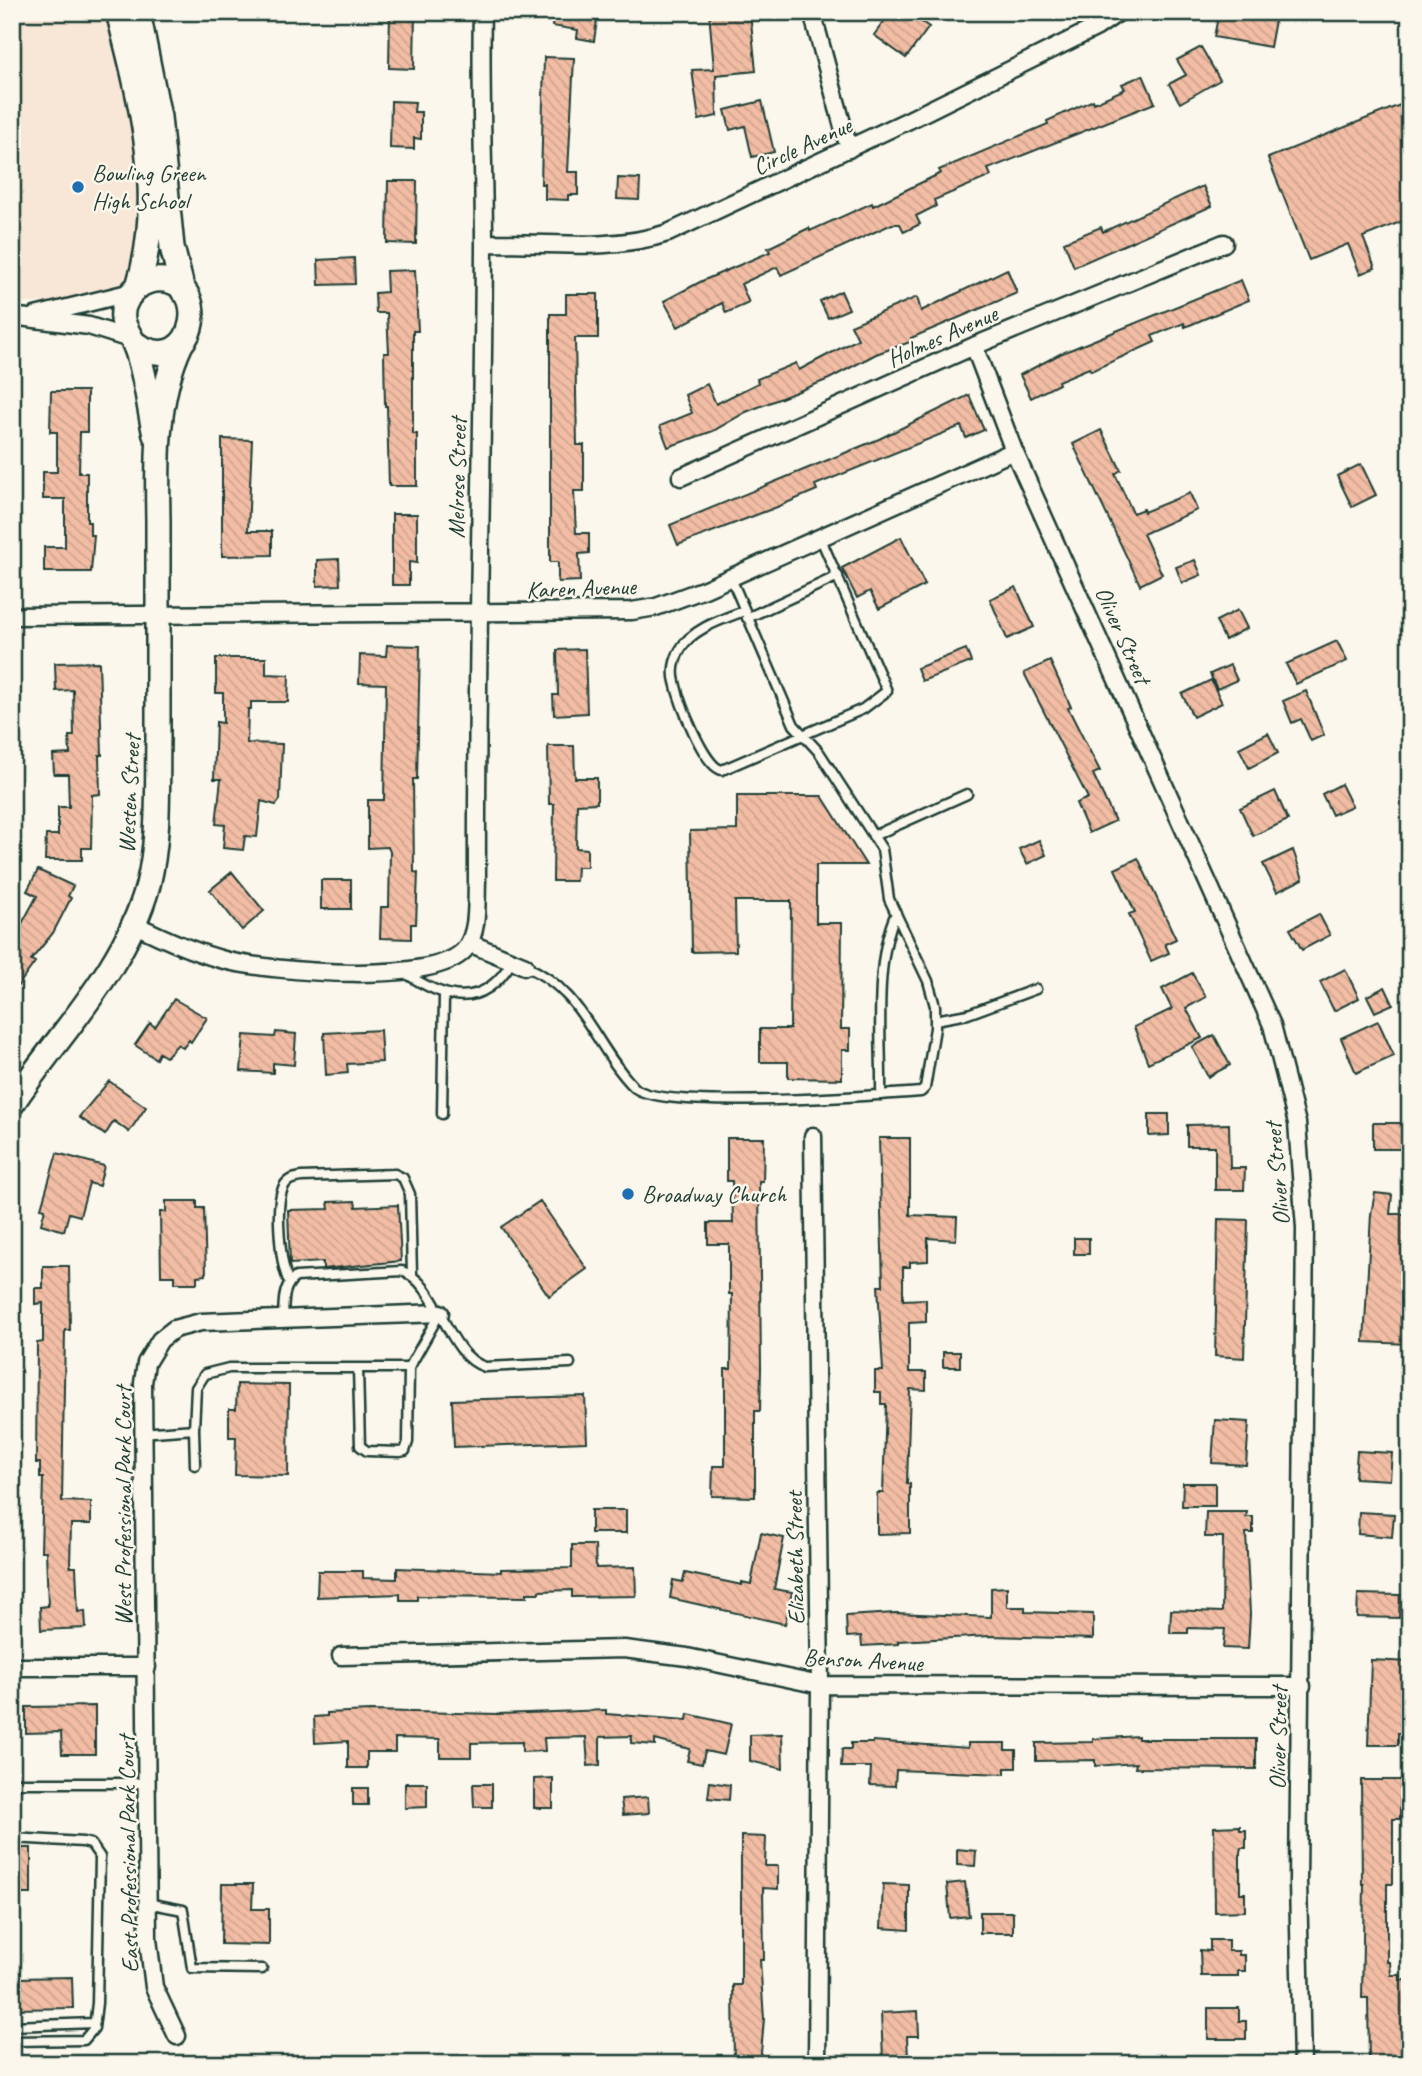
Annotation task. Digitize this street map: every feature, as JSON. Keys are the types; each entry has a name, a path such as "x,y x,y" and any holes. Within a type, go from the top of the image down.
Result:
{"street":[{"path":"118,12 144,131 150,186 149,248 135,289 123,310 125,330 132,341"},
{"path":"12,316 89,326 132,341 152,352 172,349 181,344 193,324 194,312 183,291 172,247 159,117 138,12"},
{"name":"Melrose Street","path":"469,943 475,923 477,881 477,612 484,243 481,142 482,12"},
{"path":"812,12 849,149"},
{"name":"Circle Avenue","path":"484,243 594,244 656,236 849,149 1097,27 1119,12"},
{"name":"Holmes Avenue","path":"681,477 974,346 1224,243"},
{"path":"32,317 161,281 183,291"},
{"name":"Westen Street","path":"132,341 157,446"},
{"name":"Westen Street","path":"12,1104 107,972 134,924 153,857 157,797 159,615 157,446 166,382 181,344"},
{"name":"Oliver Street","path":"974,346 1014,451 1254,981 1285,1068 1297,1124 1305,1228 1298,1881 1302,2064"},
{"name":"Karen Avenue","path":"12,616 632,611 656,607 731,578 1014,451"},
{"path":"134,924 194,951 229,961 294,970 401,970 442,965 460,955 469,943 519,963"},
{"name":"Elizabeth Street","path":"813,1136 820,1685 817,2064"},
{"name":"West Professional Park Court","path":"147,1667 141,1433 146,1363 154,1347 167,1334 183,1326 201,1322 440,1313"},
{"name":"Benson Avenue","path":"341,1656 624,1649 687,1657 820,1685 1302,1686"},
{"path":"12,1667 147,1667"},
{"name":"East Professional Park Court","path":"147,1667 148,1939 154,1987 177,2035"}],"lane":[{"path":"820,537 838,576 887,691 863,709 722,770 706,760 674,681 674,666 681,648 714,622 746,615 838,576"},
{"path":"401,970 444,996 467,996 489,988 519,963 563,988 639,1091 681,1098 745,1100 921,1092 925,1088 935,1020 928,981 889,899 882,849 805,736 794,726 731,578"},
{"path":"873,836 967,794"},
{"path":"881,1094 883,958 887,932 896,913"},
{"path":"935,1020 968,1014 1036,989"},
{"path":"442,1114 444,996"},
{"path":"289,1282 282,1266 280,1200 283,1186 289,1179 395,1174 403,1178 410,1194 412,1274 440,1313 459,1349 473,1364 485,1367 570,1363"},
{"path":"283,1318 284,1293 289,1282 296,1277 402,1271 412,1274"},
{"path":"358,1368 360,1446 367,1451 400,1452 407,1448 408,1442 409,1368 440,1313"},
{"path":"195,1465 196,1388 205,1374 229,1368 409,1368"},
{"path":"141,1433 194,1429"},
{"path":"12,1783 147,1783"},
{"path":"12,1838 83,1842 91,1844 100,1857 94,2023 84,2040 12,2041"},
{"path":"147,1903 183,1910 192,1968 262,1969"},
{"path":"12,2026 94,2023"}],"shaded area":[{"name":"Bowling Green High School","path":"12,12 112,12 130,74 145,254 124,291 69,302 12,303"}],"building":[{"path":"390,12 415,12 414,69 389,68"},
{"path":"554,12 598,13 594,41 577,38 578,30 552,26"},
{"path":"709,12 750,12 756,71 716,75 717,116 699,120 692,70 714,69"},
{"path":"891,12 932,12 922,22 929,27 906,58 874,35"},
{"path":"1219,12 1276,15 1270,47 1214,37"},
{"path":"1201,47 1220,80 1180,103 1169,84 1186,75 1177,60"},
{"path":"544,57 574,58 568,172 578,172 578,195 568,195 568,200 545,199 545,184 541,184"},
{"path":"1143,75 1155,103 988,169 991,176 934,200 936,206 916,216 920,224 904,232 900,224 892,224 781,275 777,267 741,284 749,303 726,313 722,303 678,327 664,301 702,281 770,252 768,248 809,228 810,231 872,203 873,206 941,173 939,170 1048,124 1047,121 1093,100 1094,103 1125,89 1122,84"},
{"path":"391,101 415,102 414,112 421,112 421,139 414,138 414,149 390,148"},
{"path":"762,101 774,152 752,157 745,126 730,130 725,110"},
{"path":"1410,101 1410,218 1363,237 1375,268 1360,274 1348,244 1309,260 1268,158"},
{"path":"618,178 640,179 639,200 617,199"},
{"path":"388,181 417,181 416,244 387,243"},
{"path":"1203,186 1212,206 1074,267 1064,242 1101,227 1103,232"},
{"path":"354,258 355,284 319,285 318,260"},
{"path":"1007,269 1017,293 911,338 913,341 876,354 829,379 746,412 713,431 668,447 660,426 692,413 685,395 707,384 716,404 758,383 757,379 796,363 799,370 858,339 851,325 917,297 921,311"},
{"path":"415,270 418,331 413,331 413,434 417,434 417,486 389,486 384,353 389,353 387,313 376,313 375,293 387,292 386,271"},
{"path":"1241,280 1249,300 1185,327 1184,323 1152,336 1155,342 1091,371 1089,368 1058,381 1059,384 1031,398 1020,375 1060,354"},
{"path":"841,291 849,309 828,318 820,301"},
{"path":"566,294 598,294 598,338 575,338 577,445 584,445 584,491 574,491 576,533 589,533 589,553 579,554 580,581 558,582 558,562 550,562 550,314 566,314"},
{"path":"51,391 87,391 87,432 80,432 79,473 87,473 87,522 90,522 90,535 94,535 91,572 44,572 44,547 65,547 65,499 43,499 43,472 57,472 57,432 50,432"},
{"path":"969,395 984,430 966,438 961,426 815,485 817,490 777,507 678,545 670,525 879,439"},
{"path":"1101,430 1121,470 1115,474 1133,513 1143,509 1144,512 1190,493 1197,510 1143,534 1162,574 1140,585 1073,444"},
{"path":"222,439 252,440 248,531 272,531 272,555 222,556"},
{"path":"1361,464 1376,495 1352,507 1337,476"},
{"path":"392,514 417,514 417,563 409,562 409,585 392,585"},
{"path":"901,537 925,585 879,609 870,591 857,598 842,568"},
{"path":"339,559 340,585 317,586 317,560"},
{"path":"1195,560 1201,575 1182,583 1176,567"},
{"path":"1016,587 1034,627 1007,639 990,599"},
{"path":"1238,610 1247,628 1225,640 1216,621"},
{"path":"1337,641 1347,661 1296,684 1286,664"},
{"path":"387,645 420,646 417,779 413,779 414,872 418,873 416,924 411,924 411,939 380,938 381,907 389,907 390,852 388,847 368,848 368,800 384,800 386,684 359,683 360,655 386,656"},
{"path":"585,649 587,713 554,715 553,695 558,695 557,650"},
{"path":"966,649 971,662 922,681 917,668"},
{"path":"216,658 266,658 266,674 289,675 288,702 251,702 251,709 248,709 247,743 282,744 280,800 276,805 261,801 257,837 245,836 243,850 223,848 225,825 216,824 221,779 214,779 216,722 223,723 223,693 216,693"},
{"path":"1050,661 1071,707 1068,708 1100,771 1093,774 1115,821 1089,833 1076,803 1088,798 1024,673"},
{"path":"99,662 102,755 99,755 100,794 92,795 91,848 82,848 82,860 45,860 46,835 58,835 58,807 69,807 68,774 54,774 53,755 70,754 69,736 74,736 73,690 56,691 55,663"},
{"path":"1230,665 1237,680 1217,689 1210,674"},
{"path":"1211,680 1222,703 1193,717 1182,694"},
{"path":"1306,691 1324,735 1311,741 1301,719 1292,723 1283,701"},
{"path":"1268,733 1278,753 1249,768 1239,748"},
{"path":"548,746 574,746 575,778 597,778 597,803 577,804 576,848 587,849 587,867 577,867 576,881 553,881 554,804 549,804"},
{"path":"1341,784 1352,806 1332,815 1322,794"},
{"path":"1275,791 1288,820 1253,836 1240,808"},
{"path":"737,796 822,796 866,865 816,865 816,923 842,923 841,1029 850,1029 850,1050 842,1050 842,1079 788,1078 788,1062 760,1062 760,1029 790,1029 791,901 735,901 736,951 692,952 690,831 737,830"},
{"path":"1039,840 1046,855 1027,864 1019,849"},
{"path":"1293,850 1303,879 1277,892 1263,864"},
{"path":"1138,858 1176,939 1165,944 1169,953 1151,961 1129,914 1135,912 1115,869"},
{"path":"38,870 73,886 68,896 71,898 53,933 31,960 35,962 12,994 12,924 19,929 37,896 27,891"},
{"path":"232,872 264,911 242,930 210,890"},
{"path":"321,880 351,880 351,909 321,909"},
{"path":"1319,914 1330,935 1302,950 1290,929"},
{"path":"1345,969 1359,998 1334,1011 1320,982"},
{"path":"1192,973 1206,997 1186,1008 1202,1038 1148,1063 1134,1027 1172,1009 1162,989"},
{"path":"1385,987 1393,1004 1375,1012 1367,996"},
{"path":"174,999 207,1018 191,1042 189,1040 183,1048 178,1044 166,1057 159,1053 156,1059 135,1045 150,1023 155,1027"},
{"path":"1378,1021 1394,1056 1356,1073 1341,1038"},
{"path":"380,1030 382,1062 347,1064 348,1073 326,1075 324,1033"},
{"path":"276,1032 296,1034 294,1065 273,1063 273,1073 241,1071 244,1035 275,1037"},
{"path":"1214,1035 1230,1065 1208,1077 1192,1047"},
{"path":"109,1081 146,1107 129,1132 114,1121 105,1135 79,1117"},
{"path":"1149,1114 1169,1114 1169,1135 1149,1136"},
{"path":"1373,1123 1409,1123 1409,1149 1373,1149"},
{"path":"1229,1124 1230,1168 1245,1168 1244,1190 1215,1190 1215,1146 1187,1146 1187,1125"},
{"path":"727,1138 764,1138 763,1181 759,1181 761,1369 760,1411 755,1411 755,1497 712,1496 713,1466 725,1466 725,1369 731,1369 732,1294 729,1294 729,1244 708,1244 708,1223 733,1223 732,1181 727,1181"},
{"path":"879,1138 910,1138 910,1215 957,1217 956,1240 928,1238 928,1261 910,1262 910,1267 903,1267 903,1300 926,1299 926,1322 909,1323 909,1372 926,1372 926,1390 910,1389 907,1484 910,1484 910,1533 877,1534 877,1493 883,1493 886,1404 881,1404 881,1392 875,1392 875,1371 883,1371 878,1286 883,1286"},
{"path":"57,1153 104,1166 99,1186 89,1183 80,1216 69,1213 64,1231 41,1224 45,1209 41,1208"},
{"path":"1375,1193 1392,1195 1390,1214 1405,1214 1405,1261 1410,1262 1410,1289 1403,1292 1401,1322 1410,1322 1408,1344 1364,1342 1371,1214"},
{"path":"166,1201 197,1201 197,1208 204,1208 206,1275 197,1276 197,1283 175,1283 175,1276 161,1276 160,1212 166,1212"},
{"path":"355,1201 356,1207 398,1205 401,1261 323,1269 323,1262 290,1264 288,1210 329,1209 328,1202"},
{"path":"540,1201 587,1269 549,1296 501,1227"},
{"path":"1218,1219 1248,1220 1244,1358 1215,1356"},
{"path":"1074,1238 1089,1238 1089,1254 1074,1254"},
{"path":"43,1266 69,1266 70,1330 65,1330 62,1501 91,1502 91,1524 71,1524 70,1567 76,1567 78,1612 85,1611 86,1628 41,1630 40,1607 48,1606 46,1551 41,1551 43,1478 40,1478 40,1463 36,1463 37,1343 43,1342 43,1303 35,1304 35,1288 43,1288"},
{"path":"943,1352 960,1352 960,1367 943,1367"},
{"path":"237,1384 289,1385 288,1476 235,1475 236,1437 229,1437 229,1409 236,1409"},
{"path":"585,1396 587,1442 454,1447 452,1400"},
{"path":"1215,1420 1249,1422 1246,1465 1212,1463"},
{"path":"1357,1451 1392,1453 1390,1480 1355,1478"},
{"path":"1183,1483 1215,1483 1215,1506 1182,1506"},
{"path":"591,1510 626,1510 626,1533 591,1533"},
{"path":"1206,1512 1247,1512 1246,1517 1253,1517 1253,1533 1246,1533 1250,1614 1248,1649 1223,1648 1225,1629 1188,1628 1188,1633 1170,1633 1171,1610 1222,1612 1223,1537 1205,1537"},
{"path":"1359,1512 1394,1514 1392,1537 1358,1534"},
{"path":"761,1533 784,1538 774,1589 792,1592 785,1624 670,1598 673,1580 683,1582 685,1573 742,1585 742,1582 751,1584"},
{"path":"572,1545 595,1545 596,1568 635,1567 636,1596 572,1597 572,1590 539,1591 527,1593 527,1597 417,1596 417,1600 400,1600 400,1594 317,1597 318,1571 363,1571 363,1578 397,1579 397,1568 501,1572 501,1569 572,1568"},
{"path":"1007,1587 1007,1607 1025,1607 1025,1612 1093,1614 1093,1639 990,1636 898,1641 898,1644 862,1646 861,1636 847,1637 846,1616 896,1613 991,1617 991,1588"},
{"path":"1358,1594 1400,1595 1399,1618 1357,1617"},
{"path":"1371,1660 1410,1662 1410,1733 1398,1733 1398,1745 1368,1745"},
{"path":"95,1706 95,1754 62,1754 61,1732 26,1733 26,1707"},
{"path":"606,1710 606,1714 687,1720 688,1714 731,1724 724,1755 705,1751 702,1764 687,1761 690,1749 655,1740 655,1745 631,1743 632,1736 600,1737 600,1765 588,1766 586,1737 544,1738 545,1751 522,1752 522,1742 471,1743 471,1757 440,1757 440,1739 395,1738 395,1752 367,1752 367,1768 348,1768 348,1741 315,1743 314,1717 327,1716 327,1713 370,1711 498,1714"},
{"path":"782,1734 783,1769 750,1761 750,1735"},
{"path":"1138,1736 1138,1739 1256,1739 1256,1769 1135,1768 1136,1763 1095,1766 1095,1760 1036,1761 1036,1743 1093,1742 1093,1739"},
{"path":"873,1741 968,1748 968,1743 1005,1743 1005,1750 1016,1750 1016,1768 1005,1768 1005,1774 896,1770 895,1786 870,1785 871,1767 841,1767 842,1749 851,1749 851,1743"},
{"path":"553,1778 553,1808 534,1808 534,1779"},
{"path":"1361,1780 1401,1780 1400,1819 1393,1819 1393,1884 1387,1884 1387,1962 1390,1962 1391,1975 1400,1975 1400,1980 1410,1980 1410,2047 1403,2047 1403,2064 1369,2064 1368,1998 1362,1998 1364,1884"},
{"path":"710,1782 730,1785 729,1800 708,1798"},
{"path":"405,1783 427,1783 427,1807 405,1808"},
{"path":"473,1784 492,1784 492,1807 474,1807"},
{"path":"353,1788 368,1788 368,1805 353,1805"},
{"path":"648,1797 649,1813 623,1815 621,1799"},
{"path":"1240,1826 1240,1830 1246,1830 1246,1848 1241,1848 1240,1852 1240,1893 1245,1893 1245,1911 1215,1912 1214,1827"},
{"path":"741,1836 766,1837 765,1866 778,1866 778,1889 763,1888 764,1960 760,1960 764,2019 760,2064 734,2064 733,1985 741,1985"},
{"path":"12,1848 31,1848 31,1894 12,1894"},
{"path":"957,1849 976,1851 975,1866 957,1865"},
{"path":"965,1882 969,1916 950,1918 947,1884"},
{"path":"222,1884 253,1884 252,1909 269,1909 269,1945 221,1944"},
{"path":"883,1884 909,1885 909,1930 881,1928"},
{"path":"980,1912 1013,1912 1013,1933 980,1933"},
{"path":"1210,1940 1228,1940 1228,1951 1239,1951 1239,1955 1245,1955 1245,1971 1238,1971 1238,1976 1201,1976 1200,1950 1210,1951"},
{"path":"72,1977 73,2008 15,2009 15,1978"},
{"path":"1208,2008 1239,2008 1239,2021 1246,2021 1246,2039 1208,2039"},
{"path":"918,2011 919,2036 907,2036 908,2058 883,2059 881,2013"}],"place":[{"name":"Bowling Green High School","path":"78,187"},
{"name":"Broadway Church","path":"628,1194"}]}
